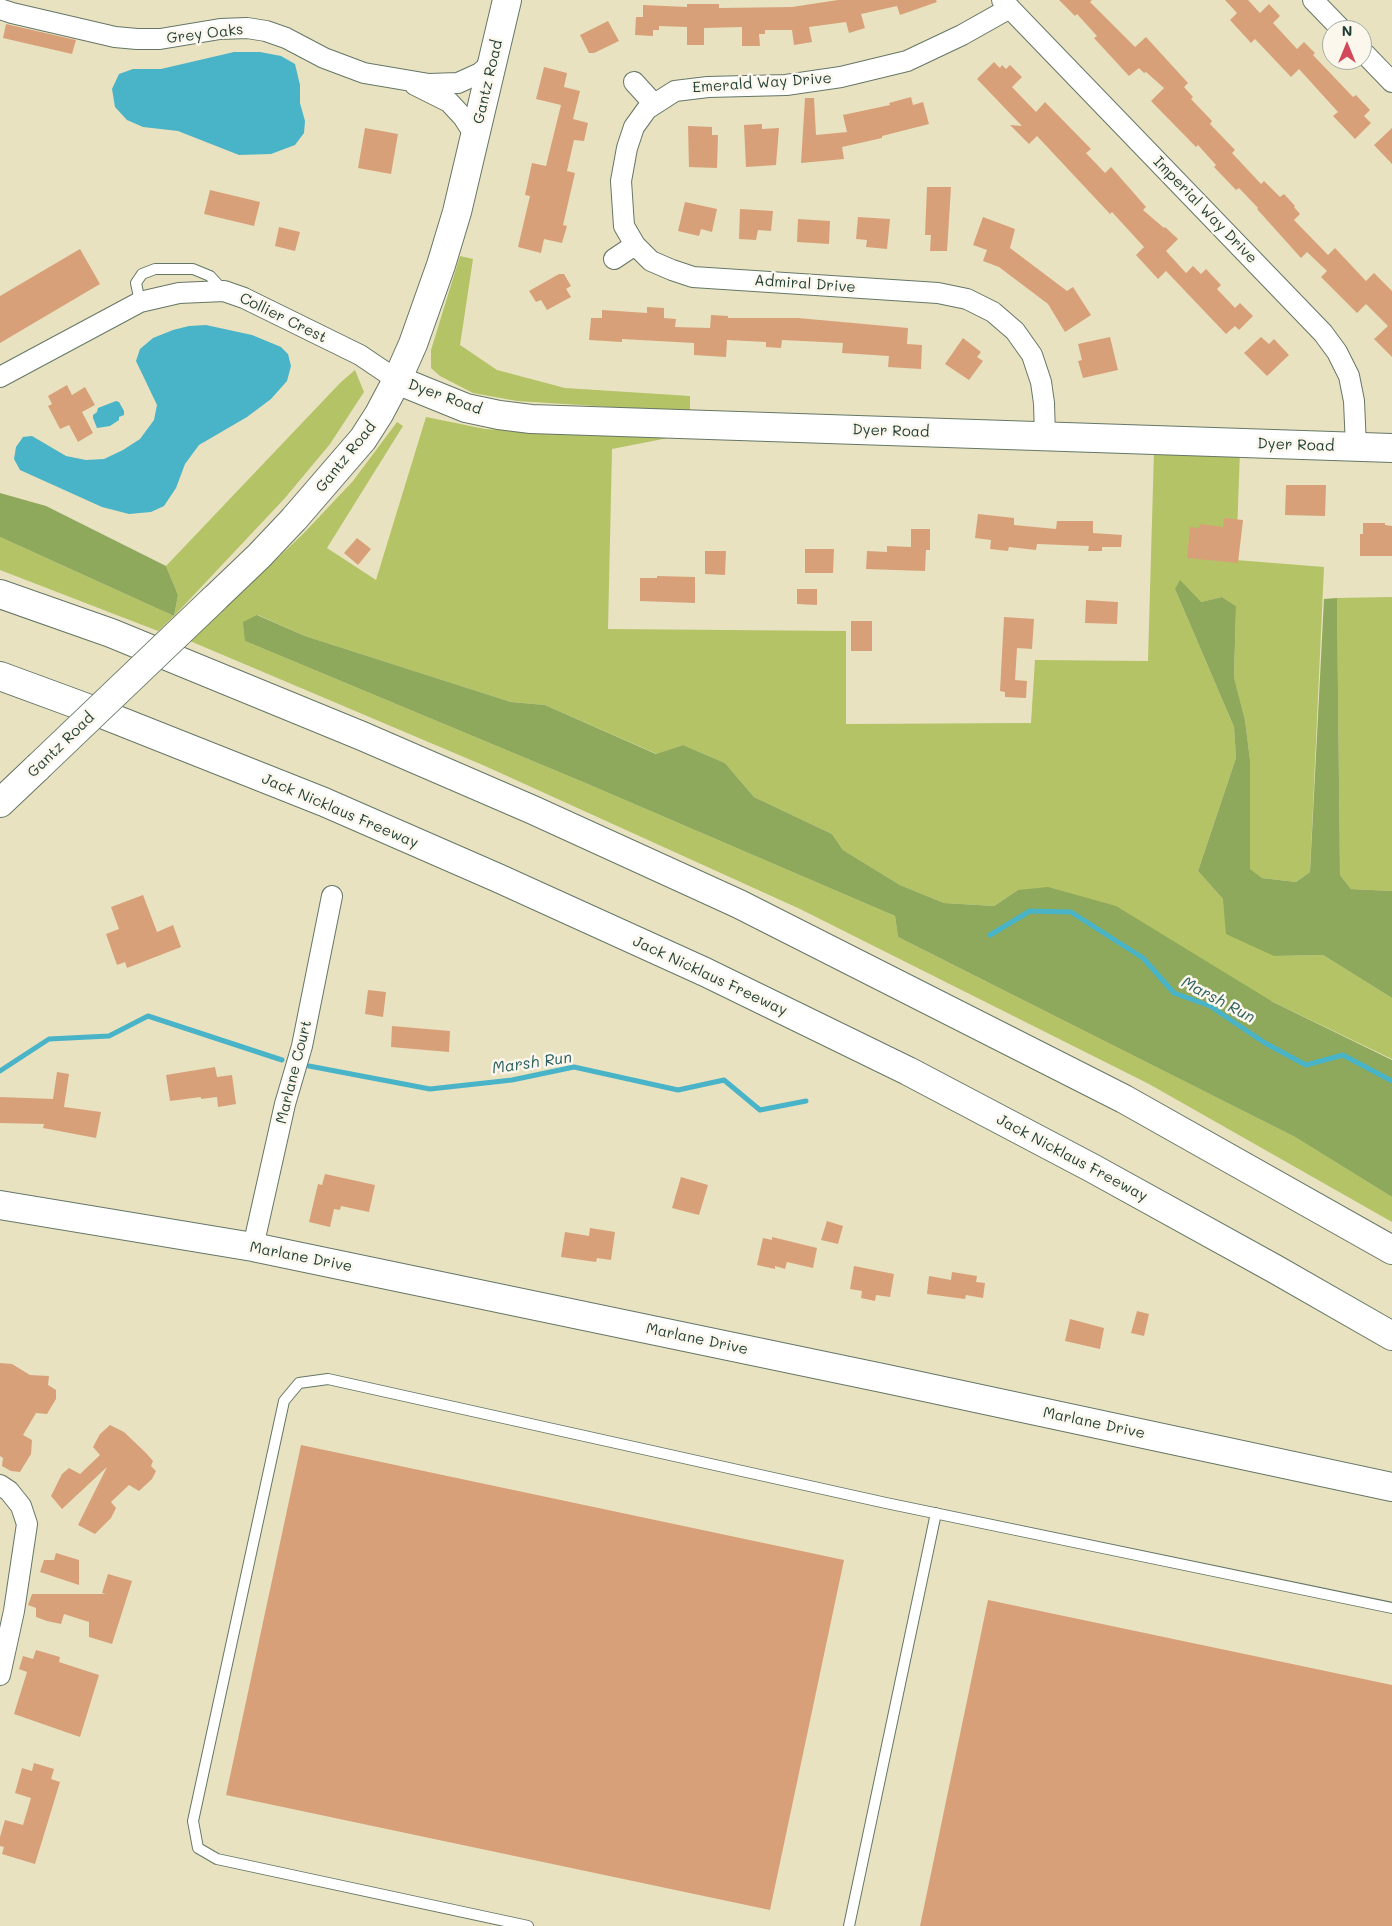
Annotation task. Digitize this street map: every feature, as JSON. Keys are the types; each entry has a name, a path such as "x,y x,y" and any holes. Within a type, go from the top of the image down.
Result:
{"main road":[{"name":"Gantz Road","path":"0,803 258,556 294,519 364,439 380,414 413,344 441,265 457,212 507,0"},
{"name":"Dyer Road","path":"397,380 466,408 532,419 1392,448"},
{"path":"0,594 110,633 362,736 533,810 740,904 1124,1099 1392,1250"},
{"name":"Jack Nicklaus Freeway","path":"0,676 324,802 705,972 908,1071 1092,1168 1392,1336"},
{"name":"Marlane Drive","path":"0,1205 254,1247 887,1378 1392,1487"}],"street":[{"path":"1313,0 1332,20"},
{"name":"Emerald Way Drive","path":"654,104 675,91 708,87 786,85 841,77 907,61 962,35 1006,4"},
{"name":"Imperial Way Drive","path":"1006,4 1323,333 1337,352 1349,376 1354,401 1356,447"},
{"name":"Grey Oaks","path":"9,7 115,37 137,39 160,39 220,29 247,28 286,38 324,58 364,73 429,84 458,83 480,73 493,62"},
{"path":"1372,61 1392,82"},
{"name":"Grey Oaks","path":"404,80 449,102 475,136"},
{"path":"634,82 654,104"},
{"name":"Admiral Drive","path":"654,104 647,109 634,127 627,148 620,182 624,226 635,244 651,261 693,276 938,293 967,299 993,312 1015,331 1032,355 1041,382 1045,437"},
{"path":"614,259 635,244"},
{"name":"Collier Crest","path":"0,377 140,302 178,292 224,291 244,298 360,355 397,380"},
{"name":"Marlane Court","path":"254,1247 285,1104 302,1046 332,896"},
{"path":"0,1485 21,1506 26,1524 14,1611 0,1675"}],"lane":[{"path":"140,302 136,283 142,274 155,268 193,269 210,276 224,291"},
{"path":"528,1926 216,1859 198,1848 193,1821 284,1401 299,1383 328,1379 936,1513 1392,1608"},
{"path":"849,1926 936,1513"}],"green space":[{"path":"460,256 473,259 460,345 497,370 565,388 690,396 690,412 517,401 473,393 440,376 431,368 431,350"},
{"path":"355,370 364,392 330,444 285,498 174,616 178,595 166,566 341,382"},
{"path":"426,417 485,429 673,437 612,449 608,629 846,631 846,724 1031,723 1035,660 1148,661 1154,451 1240,450 1236,560 1324,567 1310,872 1296,882 1262,878 1250,870 1250,760 1245,720 1234,679 1236,606 1222,597 1201,602 1175,589 1234,727 1236,758 1198,871 1274,956 1323,955 1392,998 1392,1059 1273,1002 1018,890 994,906 944,903 900,885 843,850 832,834 754,797 725,763 683,745 657,754 545,705 511,702 305,636 258,615 245,641 583,782 895,916 898,937 1295,1137 1392,1197 1392,1222 1149,1084 800,909 485,766 190,641 303,534 353,481 397,422 403,426 327,548 376,580"},
{"path":"0,493 46,506 166,566 178,595 174,616 0,537"},
{"path":"0,537 174,616 158,631 0,570"},
{"path":"1180,580 1201,602 1222,597 1236,606 1234,678 1245,720 1250,760 1250,869 1262,878 1296,882 1310,872 1324,599 1337,598 1340,875 1351,889 1392,891 1392,998 1323,955 1274,956 1226,934 1223,899 1198,871 1236,758 1234,727 1175,589"},
{"path":"1392,597 1392,891 1351,889 1340,875 1337,598"},
{"path":"257,615 305,636 511,702 545,705 656,754 683,745 725,763 754,797 832,834 843,850 900,885 944,903 994,906 1018,890 1048,887 1116,906 1273,1002 1392,1060 1392,1197 1295,1137 898,937 895,916 583,782 245,641 243,622"}],"water":[{"path":"234,52 260,52 281,56 295,64 300,85 300,103 305,121 304,133 295,145 271,154 239,155 178,131 143,127 127,120 115,107 112,89 119,74 133,69 161,69"},
{"path":"206,325 252,335 281,347 288,354 291,366 287,381 271,399 247,417 199,445 185,464 176,488 164,506 151,512 129,514 102,507 20,470 14,459 16,447 23,437 32,436 66,456 86,460 104,459 140,439 154,420 157,405 136,361 140,349 153,338 173,330 189,326"},
{"path":"116,401 119,402 124,415 119,417 119,420 110,426 97,428 93,415 97,412 98,408"}],"building":[{"path":"838,0 936,0 937,2 900,15 897,6 861,14 865,28 849,33 846,22 809,27 812,42 794,45 792,30 765,30 765,34 759,34 760,46 742,46 742,27 704,28 704,45 687,45 687,27 659,26 659,30 653,30 653,36 635,35 636,17 643,17 643,5 687,7 687,4 719,4 719,8 792,7"},
{"path":"1059,0 1092,0 1090,2 1135,47 1146,37 1188,83 1184,87 1193,97 1191,99 1212,121 1210,124 1235,150 1232,153 1261,184 1264,181 1280,197 1284,194 1295,206 1300,214 1294,220 1328,255 1335,248 1366,281 1374,273 1392,291 1392,357 1374,339 1388,326 1366,304 1357,313 1321,277 1327,271 1307,252 1301,258 1239,188 1236,190 1214,167 1216,165 1198,145 1196,147 1151,101 1164,88 1139,68 1129,76 1094,38 1097,36 1077,14 1075,16"},
{"path":"1225,0 1248,0 1260,13 1269,4 1280,16 1273,23 1297,49 1304,42 1315,53 1313,55 1322,64 1322,70 1327,70 1353,97 1356,95 1370,110 1364,116 1371,123 1355,139 1333,116 1338,112 1299,69 1291,77 1255,39 1251,43 1230,20 1237,13"},
{"path":"608,21 619,41 594,53 589,53 580,35"},
{"path":"6,24 76,40 72,54 3,38"},
{"path":"994,62 1000,68 1002,65 1006,69 1010,65 1022,77 1012,87 1036,112 1045,102 1091,149 1086,153 1105,173 1111,167 1146,207 1143,210 1178,239 1166,251 1186,273 1193,266 1201,274 1206,269 1221,285 1217,289 1235,308 1240,303 1253,316 1239,330 1235,326 1226,334 1166,271 1158,279 1136,255 1144,247 1112,212 1110,214 1037,136 1029,144 1010,125 1022,126 977,79"},
{"path":"544,67 567,73 564,87 580,91 573,119 588,123 584,141 574,140 567,171 575,173 563,225 567,226 562,243 544,239 541,253 518,247 530,196 525,195 532,163 546,166 561,105 536,99"},
{"path":"911,97 913,105 923,102 929,124 882,136 882,138 842,147 844,159 801,163 805,98 814,98 816,135 847,132 843,115 890,105 889,103"},
{"path":"762,124 762,129 779,128 776,165 746,167 744,125"},
{"path":"688,126 712,127 712,135 718,135 717,168 689,167"},
{"path":"365,128 398,134 391,174 358,168"},
{"path":"1392,128 1392,164 1374,145"},
{"path":"927,187 951,187 947,251 930,251 931,235 925,235"},
{"path":"210,190 260,202 254,226 204,214"},
{"path":"685,202 717,209 712,232 701,229 699,236 678,231"},
{"path":"740,209 773,211 771,231 758,230 756,240 739,239"},
{"path":"858,217 890,219 887,249 866,247 867,240 856,239"},
{"path":"983,217 1015,229 1010,248 1067,291 1073,287 1091,315 1065,332 1048,304 999,267 983,261 987,250 973,245"},
{"path":"798,219 830,221 829,244 797,242"},
{"path":"279,227 300,232 295,251 275,246"},
{"path":"80,249 100,284 0,343 0,296"},
{"path":"559,274 564,274 571,286 566,289 571,297 547,310 541,300 536,302 529,291"},
{"path":"647,307 664,308 664,318 676,319 675,327 710,328 711,315 728,316 728,318 798,318 908,328 907,344 922,345 921,369 888,367 889,356 842,353 843,343 782,340 781,348 766,347 766,342 727,340 726,357 694,355 694,343 622,339 622,342 589,340 591,318 602,318 602,310 647,313"},
{"path":"1110,337 1118,370 1083,378 1078,361 1082,360 1078,344"},
{"path":"1261,337 1269,344 1274,339 1289,355 1267,376 1244,353"},
{"path":"963,338 981,352 977,357 983,361 969,380 945,364"},
{"path":"67,385 72,395 85,387 95,405 82,412 93,433 78,442 69,425 60,429 48,406 52,404 48,396"},
{"path":"1286,485 1326,485 1325,516 1285,515"},
{"path":"978,514 1014,518 1014,525 1056,529 1057,521 1093,521 1093,533 1122,535 1121,547 1102,547 1102,551 1088,551 1089,546 1037,544 1036,550 1009,547 1008,551 990,549 991,540 975,538"},
{"path":"1224,518 1243,520 1238,563 1187,558 1190,527 1199,528 1200,524 1223,527"},
{"path":"1363,523 1385,523 1385,525 1392,526 1392,556 1360,556 1360,534 1363,534"},
{"path":"911,529 930,529 930,550 926,550 925,571 866,569 867,551 887,552 887,546 911,547"},
{"path":"357,538 371,549 358,565 344,553"},
{"path":"805,549 834,549 833,573 805,573"},
{"path":"705,551 726,551 725,575 705,574"},
{"path":"657,576 695,577 695,603 640,601 640,578 657,578"},
{"path":"797,589 817,589 817,605 797,604"},
{"path":"1086,600 1118,602 1117,624 1085,623"},
{"path":"1004,617 1034,619 1032,649 1017,648 1015,680 1027,681 1026,698 1005,697 1005,692 1000,691"},
{"path":"851,621 872,621 872,651 851,651"},
{"path":"143,895 157,932 173,925 181,947 127,968 125,962 117,965 106,934 119,929 111,907"},
{"path":"368,990 386,992 383,1017 365,1014"},
{"path":"392,1026 450,1031 449,1052 391,1047"},
{"path":"215,1067 217,1077 232,1075 236,1104 218,1107 217,1097 170,1101 166,1075"},
{"path":"57,1072 69,1074 64,1107 101,1112 96,1138 43,1128 44,1124 0,1123 0,1097 53,1099"},
{"path":"325,1174 375,1185 369,1212 341,1206 340,1210 334,1209 330,1227 309,1222 318,1184 322,1185"},
{"path":"681,1177 708,1185 699,1215 672,1208"},
{"path":"827,1221 843,1226 838,1244 821,1240"},
{"path":"590,1228 615,1232 611,1260 597,1258 596,1262 561,1257 565,1232 589,1236"},
{"path":"772,1237 817,1248 813,1268 787,1262 785,1269 775,1266 775,1269 757,1265 763,1238 772,1240"},
{"path":"854,1266 894,1274 890,1297 876,1295 875,1301 861,1298 862,1291 850,1289"},
{"path":"952,1272 977,1276 976,1282 985,1283 983,1298 966,1295 965,1299 927,1294 929,1276 951,1280"},
{"path":"1137,1311 1149,1314 1144,1336 1131,1333"},
{"path":"1070,1319 1104,1328 1100,1349 1065,1341"},
{"path":"0,1363 12,1364 30,1375 49,1376 48,1385 56,1390 56,1399 47,1414 36,1413 23,1435 32,1440 31,1454 20,1472 11,1471 2,1466 3,1458 0,1456"},
{"path":"110,1425 124,1432 146,1453 153,1461 151,1466 156,1471 152,1479 139,1491 129,1485 111,1502 116,1508 111,1518 95,1534 78,1525 107,1467 62,1509 51,1496 62,1474 69,1468 80,1474 100,1455 93,1447 100,1434"},
{"path":"301,1445 844,1560 770,1910 226,1795"},
{"path":"56,1553 79,1560 79,1585 40,1572 44,1560 54,1560"},
{"path":"108,1574 132,1581 112,1644 89,1637 89,1622 64,1614 61,1624 47,1621 36,1617 36,1608 28,1605 32,1594 106,1594 102,1593"},
{"path":"988,1600 1392,1685 1392,1926 920,1926"},
{"path":"36,1650 60,1657 59,1662 99,1675 80,1737 14,1714 27,1672 19,1669 23,1656 33,1659"},
{"path":"34,1763 54,1769 51,1779 60,1782 35,1864 2,1854 4,1847 0,1846 0,1837 5,1820 23,1825 31,1798 15,1793 22,1768 32,1771"}],"waterway":[{"name":"Marsh Run","path":"990,935 1030,911 1071,912 1143,958 1174,993 1210,1006 1265,1043 1306,1065 1343,1055 1392,1081"},
{"name":"Marsh Run","path":"0,1071 49,1039 109,1036 148,1016 282,1060"},
{"name":"Marsh Run","path":"309,1066 430,1089 512,1080 574,1067 678,1090 724,1080 760,1110 806,1101"}]}
